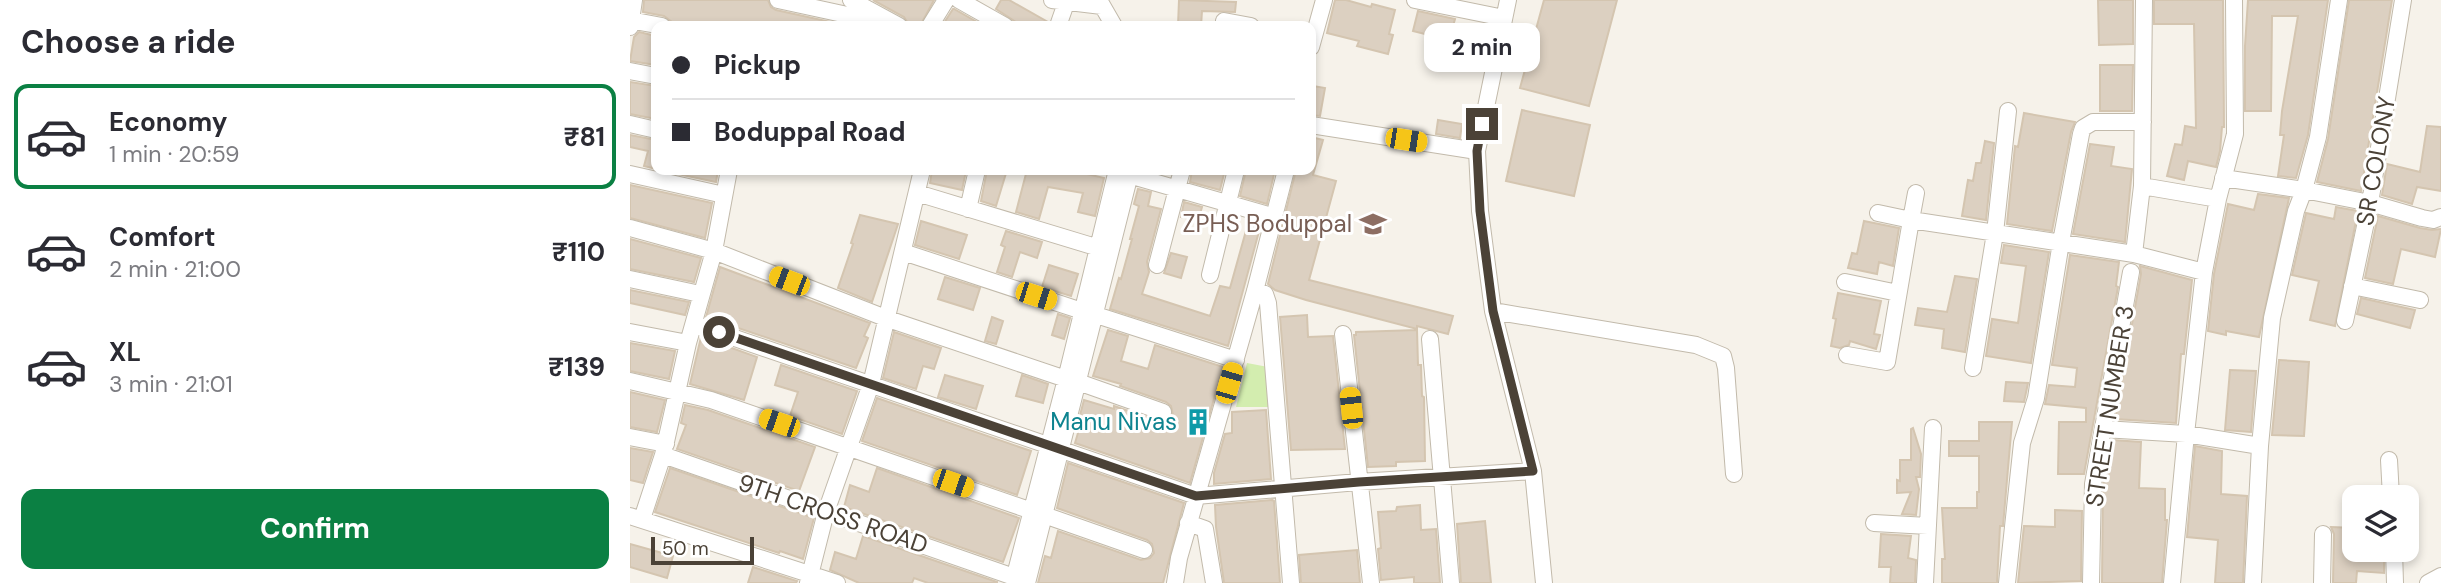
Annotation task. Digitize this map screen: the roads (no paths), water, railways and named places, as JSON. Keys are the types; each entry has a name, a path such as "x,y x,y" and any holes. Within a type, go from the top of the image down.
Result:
{"street":[{"path":"634,0 631,22 651,25"},
{"path":"778,0 880,21"},
{"path":"851,0 888,21"},
{"path":"933,21 946,0"},
{"path":"965,3 989,0"},
{"path":"1316,25 1324,0"},
{"path":"1415,0 1504,18"},
{"path":"1508,0 1477,151 1480,211 1493,311 1533,471 1544,583"},
{"path":"2134,254 2142,186 2144,0"},
{"path":"2172,583 2204,272 2218,199 2235,134 2234,0"},
{"path":"2253,583 2260,446 2272,318 2295,211 2304,190 2318,137 2339,0"},
{"name":"SR COLONY","path":"2345,321 2370,203 2403,0"},
{"path":"1058,21 1059,1 1101,3 1111,21"},
{"path":"965,3 996,21"},
{"path":"630,71 651,75"},
{"path":"1973,368 1994,233 2008,111"},
{"path":"2007,583 2022,443 2036,398 2061,242 2083,128 2093,122 2143,122"},
{"path":"630,124 651,129"},
{"path":"1316,126 1477,151"},
{"path":"630,174 724,195"},
{"path":"728,175 714,251 700,294 664,449 636,517 809,578 837,583"},
{"path":"809,578 826,512 871,384 921,175"},
{"path":"968,209 976,175"},
{"path":"1088,313 1099,248 1119,175"},
{"path":"1023,581 1119,175"},
{"path":"1133,175 1275,217"},
{"path":"1157,265 1181,175"},
{"path":"1210,275 1235,175"},
{"path":"1175,583 1188,523 1236,360 1285,175"},
{"path":"2223,178 2370,203 2433,220 2441,217"},
{"path":"2142,186 2218,199"},
{"path":"916,193 1099,248"},
{"path":"1847,355 1887,362 1916,193"},
{"path":"1878,213 2134,254 2204,272"},
{"path":"630,229 714,251 888,319 1163,412"},
{"path":"903,252 1236,360"},
{"name":"STREET NUMBER 3","path":"2091,583 2094,484 2131,272"},
{"path":"630,279 700,294"},
{"path":"1845,282 1898,293"},
{"path":"2352,286 2420,300"},
{"path":"1255,291 1265,294 1268,303 1291,583"},
{"path":"1493,311 1696,345 1723,356 1734,474"},
{"path":"694,324 1196,496 1533,471"},
{"path":"630,332 688,343"},
{"path":"1343,334 1371,583"},
{"path":"1430,339 1451,583"},
{"path":"630,381 678,390 1144,550"},
{"path":"1925,583 1933,428"},
{"path":"2103,429 2186,434 2260,446"},
{"name":"9TH CROSS ROAD","path":"630,437 826,512 1023,581"},
{"path":"2389,460 2390,485"},
{"path":"1188,523 1205,529 1214,583"},
{"path":"1874,523 1928,526"},
{"path":"2322,583 2323,534"},
{"path":"2394,562 2395,583"},
{"path":"2429,583 2441,576"}],"place":[{"name":"ZPHS Boduppal","path":"1373,224"},
{"name":"Manu Nivas","path":"1198,422"}]}
